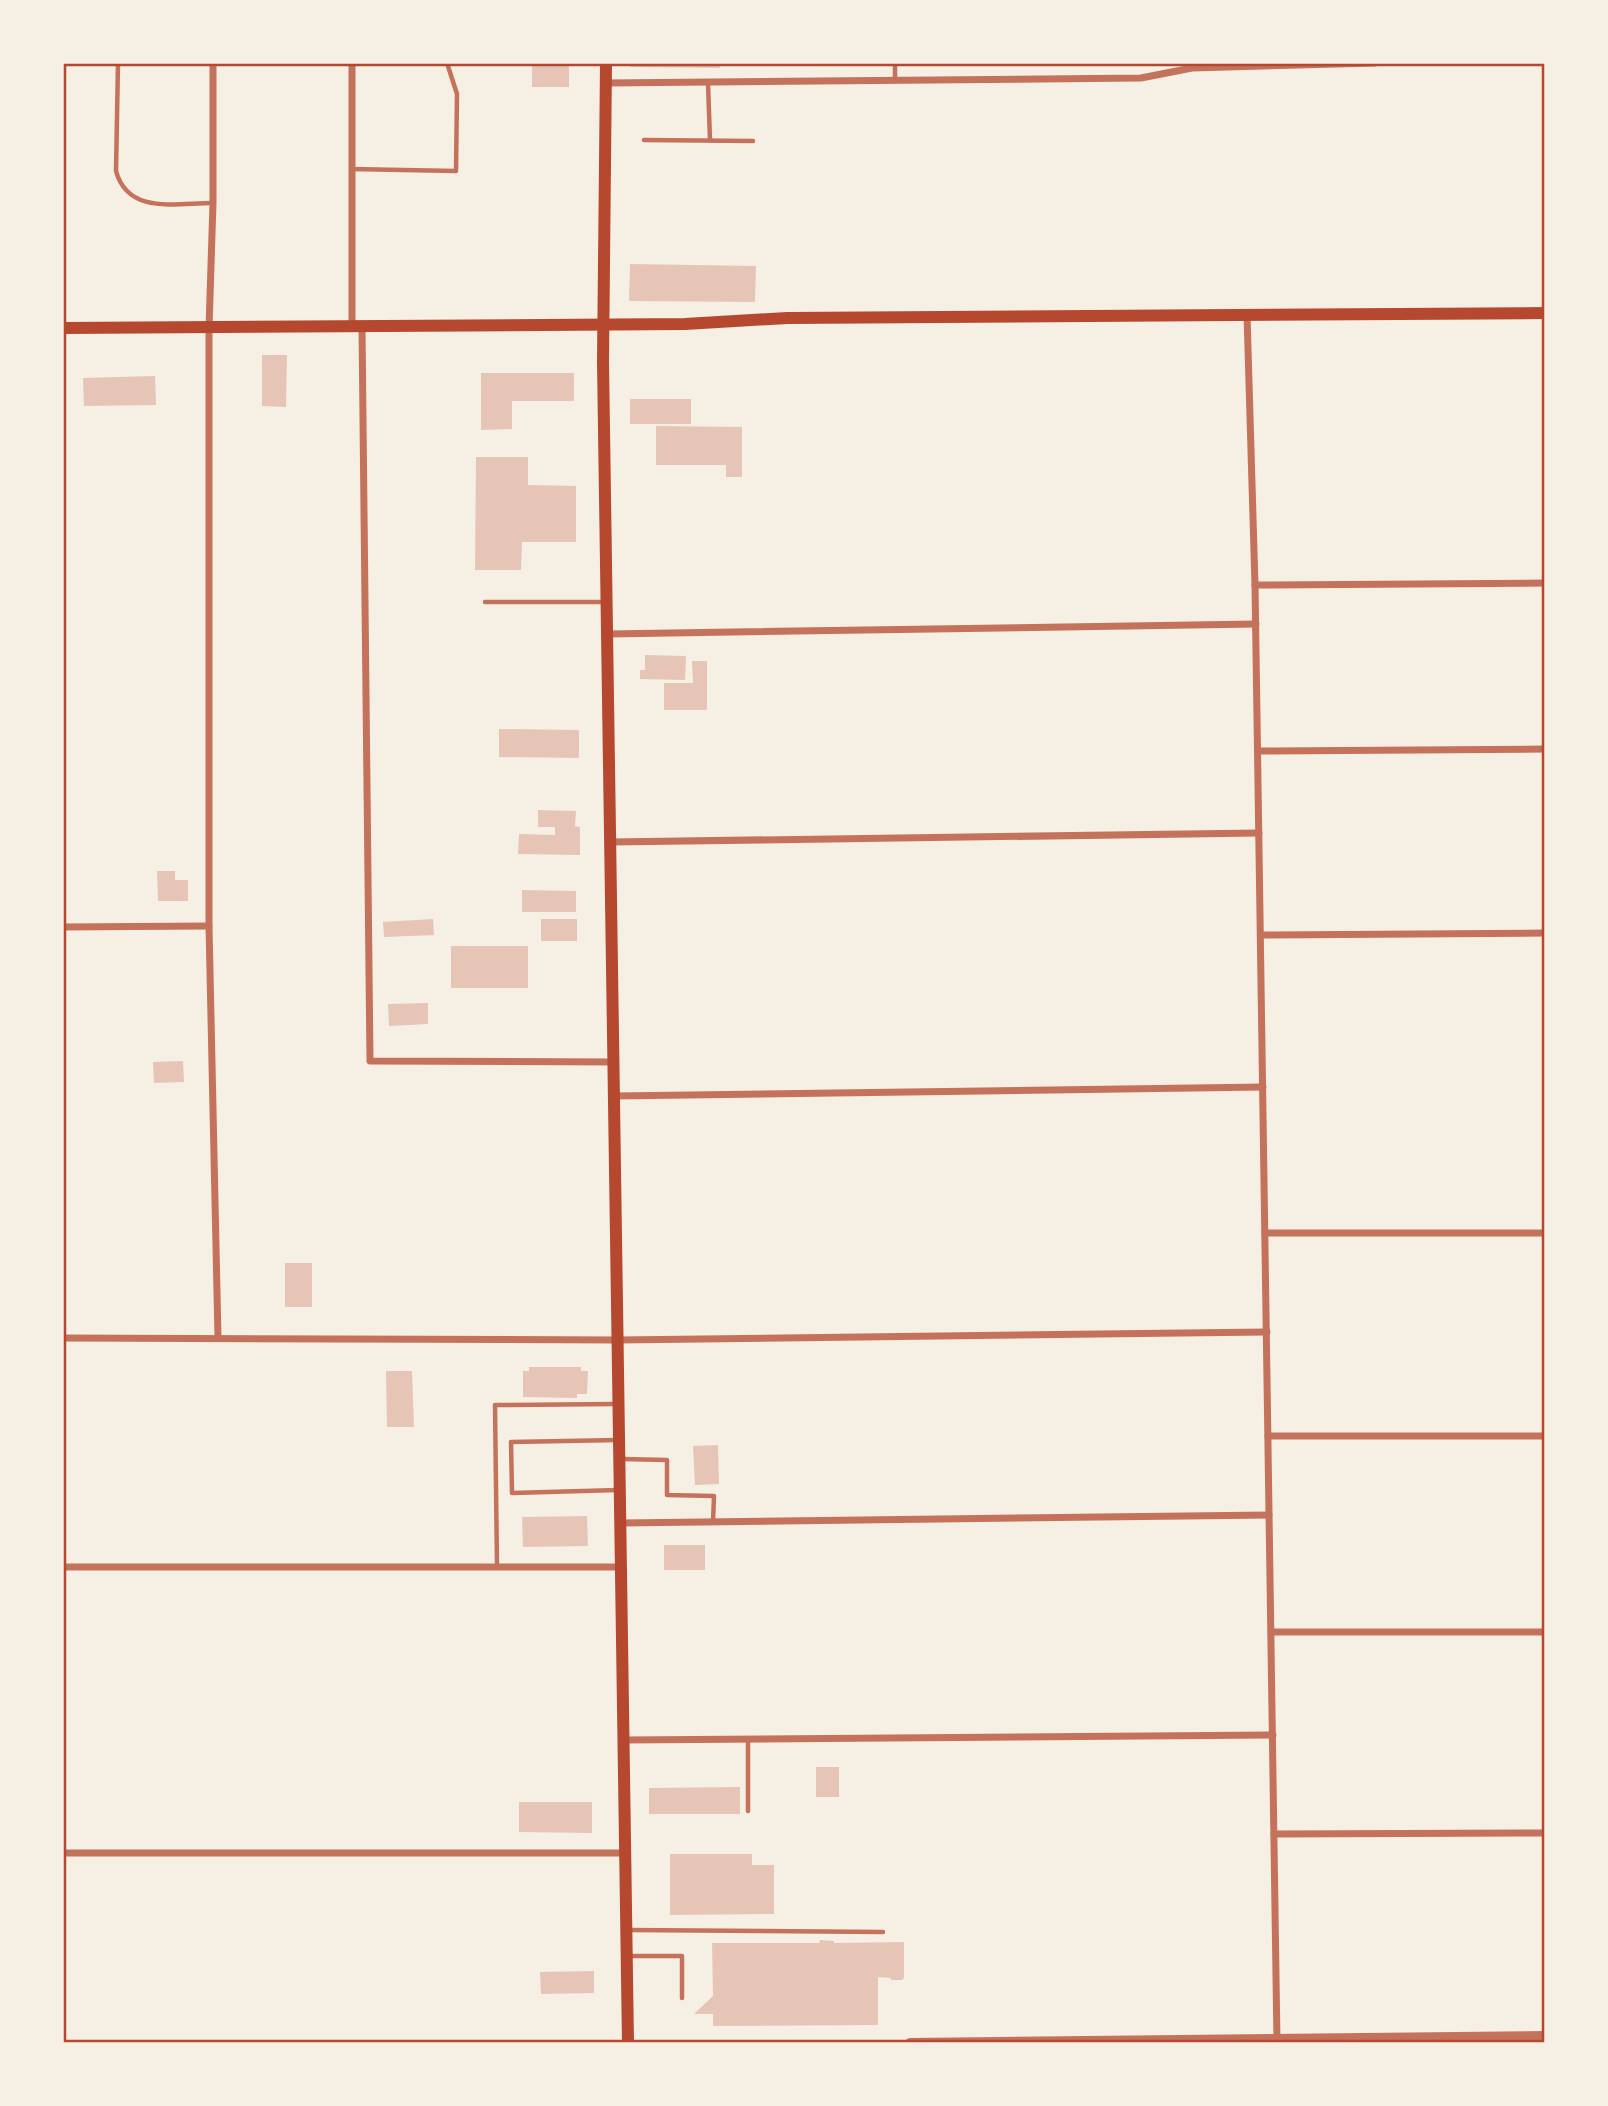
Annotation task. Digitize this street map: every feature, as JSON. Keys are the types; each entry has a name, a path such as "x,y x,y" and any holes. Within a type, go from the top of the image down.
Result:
{"main road":[{"path":"606,63 603,325 628,2043"},
{"path":"63,328 685,324 787,318 1545,313"}],"street":[{"path":"213,63 213,203 209,328 209,926 218,1338"},
{"path":"352,63 351,169 357,327 370,1061 614,1062"},
{"path":"606,83 1141,78 1192,68 1375,63"},
{"path":"1247,315 1256,624 1277,2041"},
{"path":"1255,585 1545,583"},
{"path":"608,634 1256,624"},
{"path":"1258,751 1545,749"},
{"path":"611,842 1259,834"},
{"path":"63,926 209,926"},
{"path":"1261,935 1545,933"},
{"path":"614,1096 1263,1087"},
{"path":"1265,1234 1545,1233"},
{"path":"63,1338 618,1340 1267,1332"},
{"path":"1268,1436 1545,1436"},
{"path":"621,1523 1269,1515"},
{"path":"63,1567 621,1567"},
{"path":"1271,1632 1545,1632"},
{"path":"624,1740 1273,1735"},
{"path":"1274,1833 1545,1833"},
{"path":"63,1853 626,1853"},
{"path":"910,2043 1545,2036"}],"lane":[{"path":"118,63 116,171 119,184 137,200 152,203 213,203"},
{"path":"351,169 456,171 457,94 447,63"},
{"path":"895,63 895,80"},
{"path":"708,82 710,140"},
{"path":"644,140 753,141"},
{"path":"485,602 608,602"},
{"path":"497,1567 495,1405 619,1404"},
{"path":"620,1440 511,1442 512,1493 620,1490"},
{"path":"620,1459 667,1460 667,1495 714,1496 713,1522"},
{"path":"748,1740 748,1811"},
{"path":"627,1930 883,1931"},
{"path":"627,1956 682,1956 682,1998"}],"building":[{"path":"532,63 569,63 569,87 532,87"},
{"path":"630,63 720,63 720,68 630,67"},
{"path":"630,264 756,266 755,302 629,301"},
{"path":"262,355 287,355 286,407 262,406"},
{"path":"481,373 574,373 574,401 512,401 512,429 481,430"},
{"path":"155,376 156,405 84,406 83,378"},
{"path":"630,399 691,399 691,424 630,424"},
{"path":"656,426 742,427 742,477 726,477 726,465 656,465"},
{"path":"476,457 528,457 528,485 576,486 576,542 522,542 521,570 475,570"},
{"path":"645,655 686,656 685,680 640,679 640,670 645,670"},
{"path":"692,661 707,661 707,710 664,710 664,683 693,683"},
{"path":"499,729 579,730 579,758 499,757"},
{"path":"538,810 576,811 575,826 580,827 580,855 518,854 519,834 555,835 555,827 538,827"},
{"path":"157,871 175,871 175,880 188,880 188,901 158,901"},
{"path":"522,890 576,891 576,912 522,912"},
{"path":"433,919 434,935 384,937 383,922"},
{"path":"541,919 577,919 577,941 541,941"},
{"path":"451,946 528,946 528,988 451,988"},
{"path":"428,1003 428,1024 389,1026 388,1004"},
{"path":"183,1061 184,1082 154,1083 153,1062"},
{"path":"285,1263 312,1263 312,1307 285,1307"},
{"path":"529,1367 581,1367 581,1371 588,1371 587,1394 577,1394 577,1398 523,1397 523,1371 529,1371"},
{"path":"386,1371 412,1371 414,1427 387,1427"},
{"path":"718,1445 719,1484 695,1485 693,1446"},
{"path":"587,1516 588,1546 523,1547 522,1517"},
{"path":"664,1545 705,1545 705,1570 664,1570"},
{"path":"816,1767 839,1767 839,1797 816,1797"},
{"path":"740,1787 740,1814 649,1814 649,1788"},
{"path":"519,1802 592,1802 592,1833 519,1832"},
{"path":"670,1854 752,1854 752,1865 774,1865 774,1914 670,1915"},
{"path":"820,1940 834,1943 904,1942 904,1978 891,1980 878,1977 878,2025 713,2026 713,2014 694,2014 713,1996 712,1943 819,1943"},
{"path":"594,1971 594,1993 541,1994 540,1972"}]}
